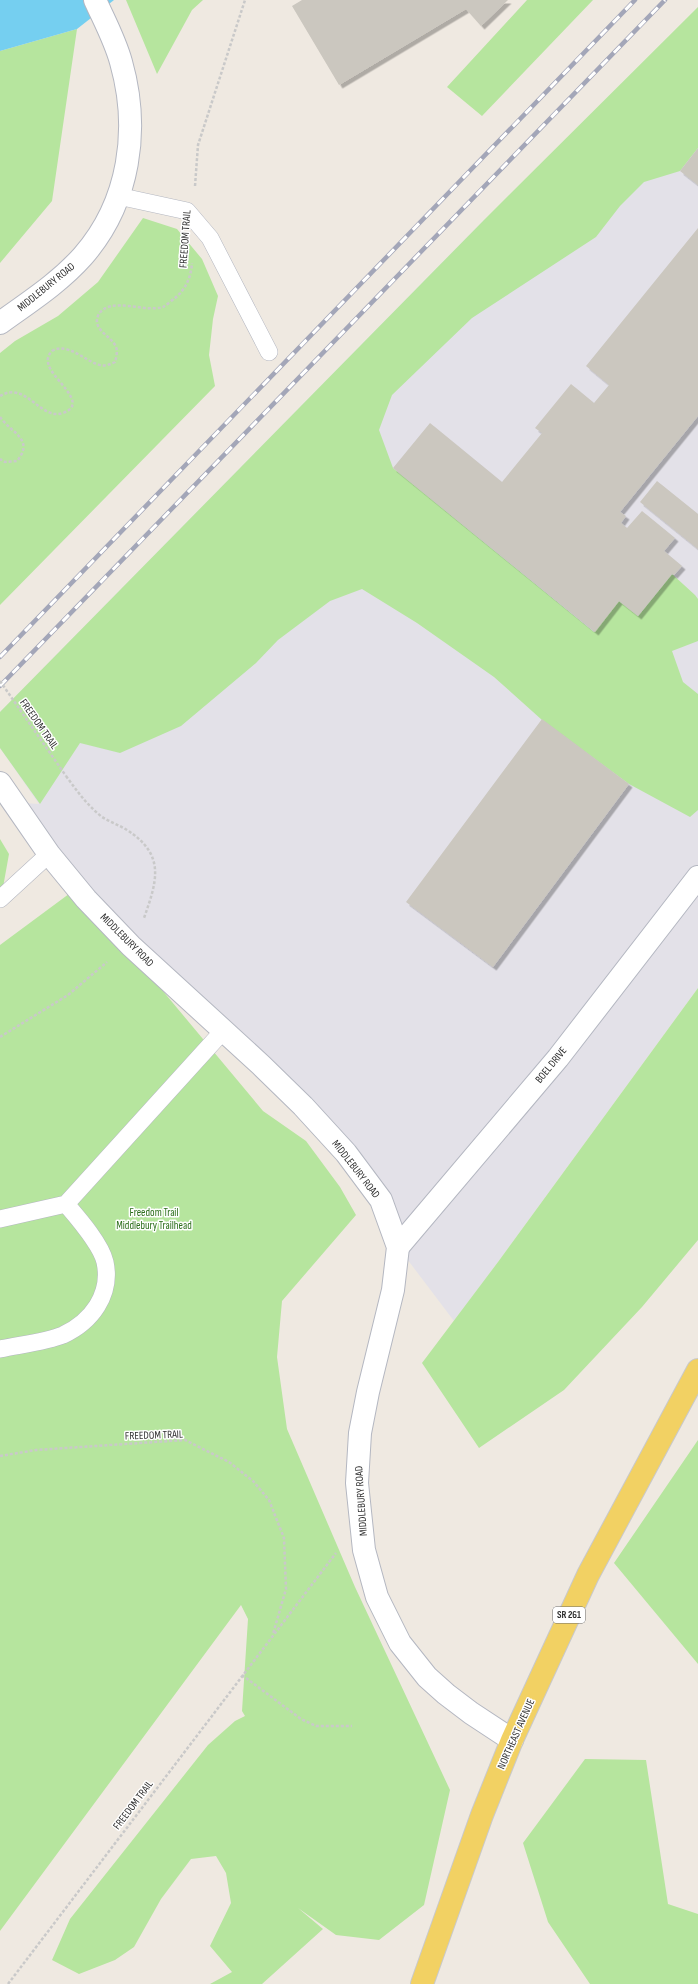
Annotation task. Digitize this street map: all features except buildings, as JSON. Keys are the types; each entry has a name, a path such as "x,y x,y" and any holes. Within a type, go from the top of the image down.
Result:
{"main road":[{"name":"NORTHEAST AVENUE","path":"422,1984 482,1815 512,1740 588,1575 698,1370"}],"street":[{"name":"MIDDLEBURY ROAD","path":"0,323 43,292 83,256 99,235 118,196 126,170 130,146 131,123 128,93 121,61 95,0"},
{"name":"MIDDLEBURY ROAD","path":"0,783 49,854 77,888 130,946 297,1100 346,1153 380,1200 398,1247 393,1290 368,1392 360,1433 357,1483 364,1550 377,1597 400,1643 427,1677 446,1694 471,1713 512,1740"},
{"name":"BOEL DRIVE","path":"398,1247 558,1058 698,877"}],"lane":[{"path":"118,196 187,211 210,238 269,352"},
{"path":"0,899 49,854"},
{"path":"0,1219 66,1204 223,1031"},
{"path":"0,1349 62,1335 84,1323 102,1301 106,1280 105,1261 90,1233 66,1204"}],"path":[{"name":"FREEDOM TRAIL","path":"0,396 7,392 15,391 53,413 62,413 69,409 73,402 72,397 53,375 48,366 47,358 51,352 60,348 73,352 98,365 108,366 114,362 116,347 100,330 97,322 98,315 105,308 114,305 144,308 163,307 183,292 191,273 198,145 245,0"},
{"path":"0,417 18,434 24,444 23,453 17,461 5,462 0,460"},
{"name":"FREEDOM TRAIL","path":"0,681 66,776"},
{"name":"FREEDOM TRAIL","path":"0,1456 36,1450 185,1440 229,1462 253,1480 269,1500 284,1538 286,1588 272,1636"},
{"name":"FREEDOM TRAIL","path":"8,1984 361,1519"},
{"path":"242,1675 300,1719 316,1726 352,1726"}],"shaded area":[{"path":"698,96 698,988 454,1321 398,1247 381,1200 86,899 24,803 39,804 0,748 0,712 484,220"}],"green space":[{"path":"126,0 203,0 192,10 157,74"},
{"path":"527,0 593,0 482,116 447,87"},
{"path":"698,7 698,148 680,171 644,182 620,206 596,237 472,318 392,395 379,430 393,468 594,632 619,601 638,616 672,574 695,595 698,599 698,641 672,651 683,682 698,694 698,810 690,817 629,784 542,720 494,677 417,623 362,589 330,601 278,640 256,663 181,726 120,753 80,743 40,804 0,748 0,712 484,220"},
{"path":"77,29 52,201 0,263 0,51"},
{"path":"143,218 177,229 202,259 218,296 213,319 209,355 215,386 0,605 0,353 15,341 58,316 98,282"},
{"path":"0,839 9,854 0,904"},
{"name":"Freedom Trail Middlebury Trailhead","path":"77,888 263,1111 306,1141 340,1187 356,1215 282,1301 277,1357 287,1429 355,1587 450,1790 424,1905 379,1940 336,1935 298,1908 323,1929 262,1984 210,1984 232,1972 210,1946 231,1903 226,1873 216,1856 191,1859 161,1899 134,1947 115,1960 79,1974 52,1960 70,1919 208,1745 235,1721 245,1716 242,1711 248,1619 241,1605 0,1931 0,945"},
{"path":"698,988 698,1240 642,1307 564,1390 479,1448 422,1363 498,1262"},
{"path":"698,1440 698,1664 614,1563"},
{"path":"585,1759 646,1760 668,1904 698,1914 698,1984 590,1984 548,1922 523,1843"}],"water":[{"path":"0,0 114,0 77,29 0,51"}],"railway":[{"path":"0,657 635,0"},
{"path":"0,686 665,0"}]}
